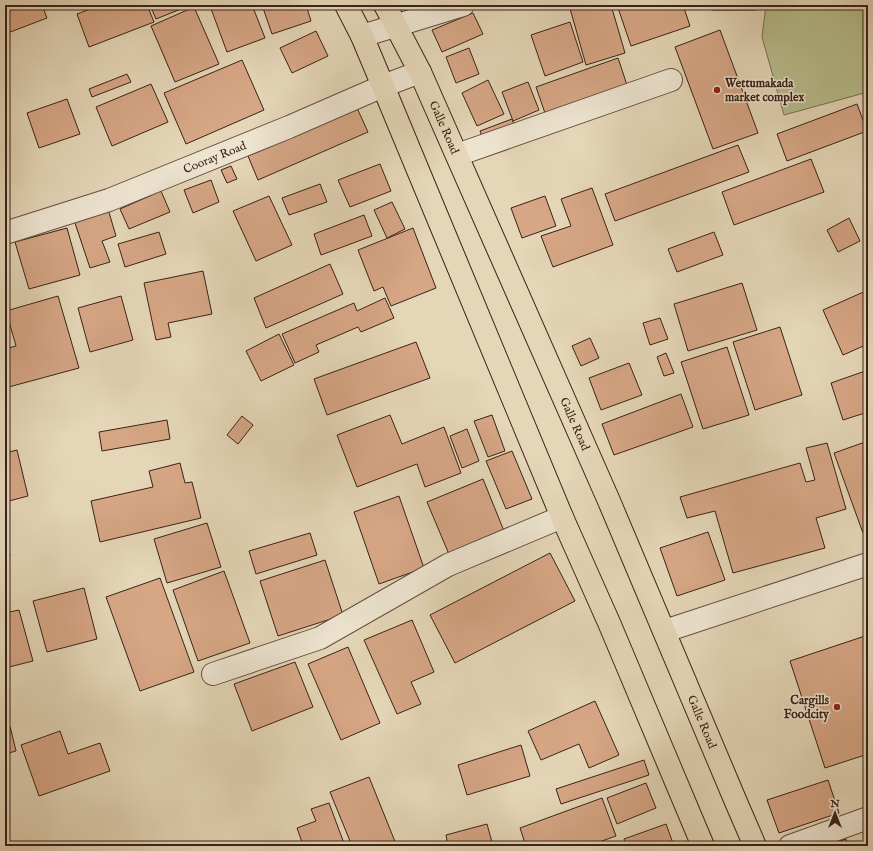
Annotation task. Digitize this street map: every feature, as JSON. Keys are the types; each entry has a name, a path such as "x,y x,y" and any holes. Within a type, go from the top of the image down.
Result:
{"highway":[{"path":"346,5 362,36 384,86 562,517 610,624 703,846"},
{"name":"Galle Road","path":"385,5 420,72 457,155 606,494 755,846"}],"street":[{"path":"362,36 463,5"},
{"name":"Cooray Road","path":"5,233 109,200 420,72"},
{"path":"457,155 671,80"},
{"path":"213,674 320,638 448,565 562,517"},
{"path":"664,631 868,564"},
{"path":"790,846 868,818"}],"green space":[{"path":"766,5 868,5 868,92 784,115 762,37"}],"building":[{"path":"15,5 42,5 47,18 5,34 5,9"},
{"path":"101,5 147,5 154,22 89,47 77,14"},
{"path":"150,5 191,5 156,19"},
{"path":"252,5 265,38 227,52 210,6"},
{"path":"262,5 306,5 311,21 272,34"},
{"path":"569,5 611,5 625,53 586,65"},
{"path":"617,5 683,5 690,26 631,46"},
{"path":"712,5 756,5 756,10 712,10"},
{"path":"194,7 219,64 175,82 151,26"},
{"path":"473,13 483,34 442,52 432,30"},
{"path":"570,22 583,62 545,76 531,35"},
{"name":"Wettumakada market complex","path":"720,30 758,133 713,149 675,47"},
{"path":"316,31 328,56 292,73 280,48"},
{"path":"469,48 479,74 456,83 446,57"},
{"path":"618,58 629,91 547,119 536,87"},
{"path":"242,60 264,110 186,144 164,93"},
{"path":"127,74 131,82 92,97 89,89"},
{"path":"488,80 504,114 477,126 462,93"},
{"path":"528,82 539,110 513,121 502,92"},
{"path":"151,84 168,122 112,146 96,107"},
{"path":"67,99 80,134 39,148 27,113"},
{"path":"857,104 867,131 787,161 777,134"},
{"path":"357,108 368,132 258,180 248,156"},
{"path":"512,119 517,132 485,144 480,131"},
{"path":"738,145 749,172 615,221 605,194"},
{"path":"811,159 824,192 734,225 722,192"},
{"path":"380,164 391,191 350,207 338,180"},
{"path":"231,166 237,179 227,183 221,170"},
{"path":"211,180 219,202 193,213 184,190"},
{"path":"320,184 327,202 289,215 282,198"},
{"path":"592,188 613,245 553,267 541,236 571,226 561,199"},
{"path":"161,191 170,212 129,229 120,209"},
{"path":"269,196 292,245 256,261 233,211"},
{"path":"545,196 556,226 522,238 511,208"},
{"path":"392,202 405,229 387,238 374,210"},
{"path":"108,209 116,236 102,241 110,262 90,268 74,220"},
{"path":"364,215 372,236 321,255 314,234"},
{"path":"849,218 860,241 838,252 827,230"},
{"path":"67,228 80,275 29,289 15,242"},
{"path":"413,228 436,288 391,306 383,287 374,291 358,250"},
{"path":"159,232 166,254 125,267 118,244"},
{"path":"714,232 723,255 677,272 668,249"},
{"path":"330,264 343,294 266,328 254,298"},
{"path":"203,271 212,314 168,323 171,337 156,340 144,283"},
{"path":"742,283 757,330 688,351 674,304"},
{"path":"868,290 868,344 843,355 823,310"},
{"path":"58,296 79,368 5,388 5,349 16,346 6,311"},
{"path":"121,296 133,340 90,352 78,308"},
{"path":"385,298 394,318 361,332 358,327 316,345 319,352 295,363 282,334 354,303 357,311"},
{"path":"660,318 668,339 650,345 643,323"},
{"path":"780,327 802,395 755,410 733,342"},
{"path":"279,334 294,365 261,381 246,351"},
{"path":"590,338 599,358 581,366 572,346"},
{"path":"416,342 430,378 327,415 314,379"},
{"path":"727,347 749,415 703,429 681,362"},
{"path":"666,353 674,373 664,376 657,357"},
{"path":"629,363 642,395 601,410 589,378"},
{"path":"868,370 868,412 843,420 831,383"},
{"path":"681,394 693,427 614,455 602,424"},
{"path":"5,413 9,426 5,427"},
{"path":"390,415 402,444 444,427 461,473 425,487 417,464 357,487 337,435"},
{"path":"492,415 505,451 488,457 474,421"},
{"path":"242,416 253,425 238,444 227,435"},
{"path":"167,420 170,439 102,451 99,432"},
{"path":"467,429 479,461 462,468 450,436"},
{"path":"868,441 868,532 863,533 834,453"},
{"path":"827,443 846,509 816,518 825,548 733,573 715,511 687,518 680,497 800,463 806,482 815,480 806,448"},
{"path":"17,450 28,496 5,502 5,453"},
{"path":"512,451 532,499 506,509 486,461"},
{"path":"180,463 185,483 192,482 201,518 100,542 91,501 153,487 149,471"},
{"path":"483,479 506,536 451,559 427,502"},
{"path":"399,496 424,568 379,584 354,512"},
{"path":"207,523 221,567 167,583 154,539"},
{"path":"708,532 725,580 677,596 660,548"},
{"path":"5,533 10,556 5,557"},
{"path":"310,533 317,555 256,574 249,551"},
{"path":"550,553 575,601 455,663 430,615"},
{"path":"325,560 343,615 278,636 260,581"},
{"path":"224,571 250,643 198,661 173,590"},
{"path":"160,578 194,672 140,691 106,597"},
{"path":"84,588 97,639 47,652 33,601"},
{"path":"19,610 33,661 5,668 5,613"},
{"path":"412,620 434,672 411,682 421,704 397,714 364,640"},
{"name":"Cargills Foodcity","path":"868,635 868,754 825,768 790,661"},
{"path":"348,647 380,723 341,740 308,664"},
{"path":"295,662 313,707 252,731 234,684"},
{"path":"5,691 10,713 5,714"},
{"path":"595,701 619,755 589,768 579,744 541,760 528,731"},
{"path":"10,726 16,751 5,754 5,728"},
{"path":"60,731 68,754 100,743 110,771 39,796 21,745"},
{"path":"521,745 530,776 467,795 458,765"},
{"path":"644,760 649,775 561,804 556,789"},
{"path":"369,777 396,844 391,846 352,846 330,792"},
{"path":"828,780 839,813 779,833 767,800"},
{"path":"646,783 656,808 617,824 607,798"},
{"path":"602,798 616,836 588,846 526,846 520,828"},
{"path":"329,803 345,846 300,846 303,845 297,828 316,821 311,809"},
{"path":"487,824 493,846 448,846 446,835"},
{"path":"666,824 674,846 626,846 624,839"},
{"path":"846,839 848,846 824,846"}],"place":[{"name":"Wettumakada market complex","path":"717,90"},
{"name":"Cargills Foodcity","path":"837,707"}]}
